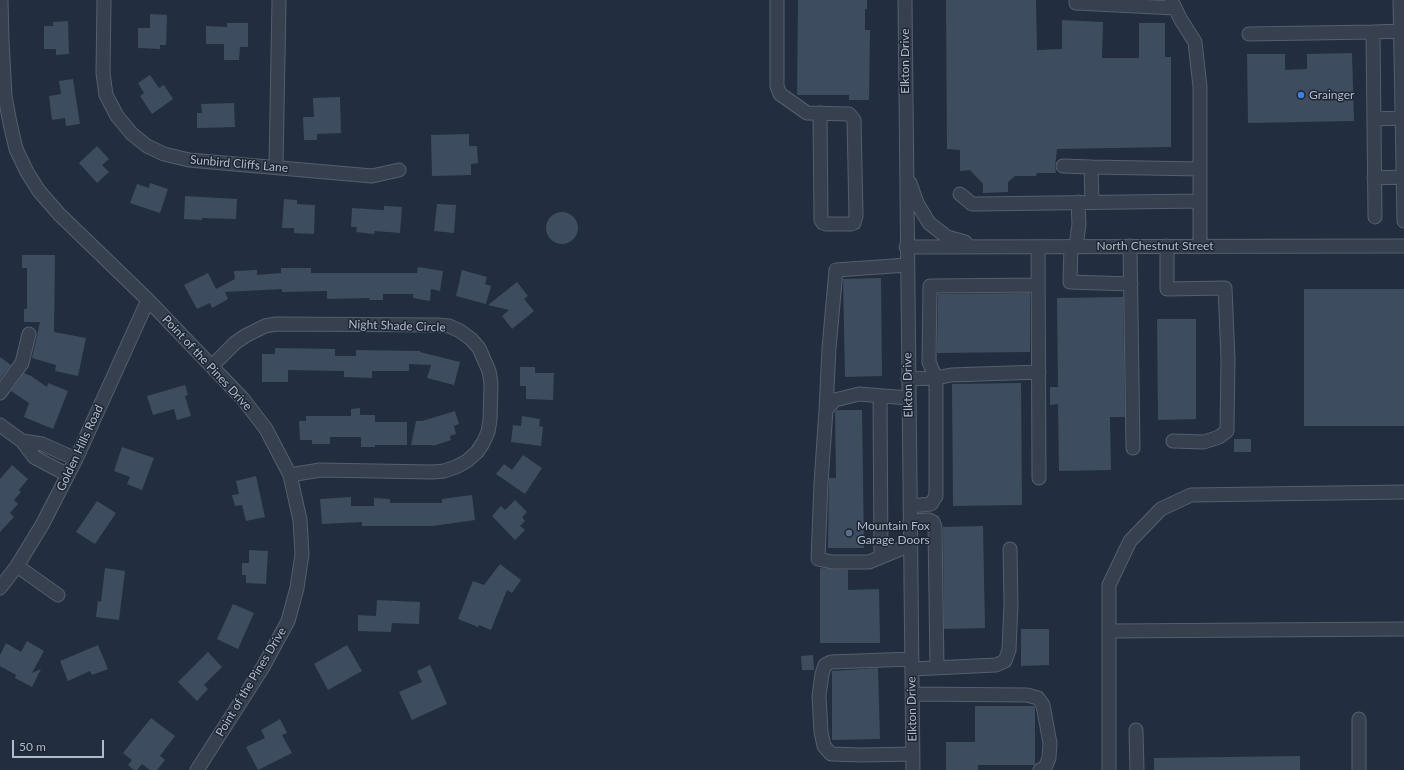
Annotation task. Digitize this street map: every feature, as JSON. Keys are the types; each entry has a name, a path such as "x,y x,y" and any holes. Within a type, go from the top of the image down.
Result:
{"street":[{"name":"Point of the Pines Drive","path":"1,0 5,96 16,149 27,172 39,191 59,214 148,300 243,399 266,429 290,475 300,520 302,554 297,588 288,621 263,667 197,770"},
{"name":"Sunbird Cliffs Lane","path":"104,0 103,73 106,95 117,116 132,134 147,146 164,154 189,160 372,176 399,170"},
{"path":"276,167 279,0"},
{"path":"777,0 777,86 780,94 802,111 807,113 820,113 849,114 854,120 854,223 826,224 821,220 820,113"},
{"name":"Elkton Drive","path":"905,0 906,247 913,770"},
{"path":"1076,0 1076,2 1173,4 1195,42 1200,86 1200,246"},
{"path":"1400,0 1402,31 1404,221"},
{"path":"1249,34 1402,31"},
{"path":"1373,32 1375,217"},
{"path":"1374,119 1403,125"},
{"path":"906,161 912,191 929,223 947,237 958,241 991,247"},
{"path":"1063,166 1200,169"},
{"path":"1091,166 1092,202"},
{"path":"1374,178 1403,177"},
{"path":"960,194 972,204 1200,201"},
{"path":"1078,202 1078,224 1070,282 1131,284"},
{"path":"1130,246 1133,448"},
{"path":"1167,246 1167,289 1225,288 1228,360 1227,431 1219,437 1204,442 1173,441"},
{"name":"North Chestnut Street","path":"906,247 1404,246"},
{"path":"1038,247 1039,478"},
{"path":"907,265 836,270 829,348 818,559 832,562 869,562 910,545"},
{"path":"910,506 931,504 936,496 936,378 929,362 930,286 1038,285"},
{"name":"Golden Hills Road","path":"0,588 17,566 42,525 68,475 148,300"},
{"name":"Night Shade Circle","path":"212,366 235,343 245,336 265,326 276,324 449,326 460,331 471,339 479,348 489,371 491,383 490,420 488,432 483,443 477,452 467,461 444,471 432,472 320,470 290,475"},
{"path":"0,393 22,363 29,334"},
{"path":"908,379 936,378 951,375 1039,372"},
{"path":"826,410 835,400 859,394 908,398"},
{"path":"880,396 881,557"},
{"path":"0,425 22,441 34,457 68,475"},
{"path":"22,441 42,444 76,459"},
{"path":"1108,770 1109,584 1130,541 1161,509 1191,495 1404,492"},
{"path":"910,521 929,520 933,522 936,527 938,668"},
{"path":"913,754 831,754 824,746 821,732 819,696 822,674 825,665 831,662 912,664 938,668 996,665 1005,661 1009,650 1011,604 1010,549"},
{"path":"17,566 58,594"},
{"path":"1109,631 1404,629"},
{"path":"912,694 1026,695 1038,698 1043,705 1050,743 1050,758 1045,768 1040,770"},
{"path":"1358,770 1359,720"},
{"path":"1136,730 1137,770"}],"building":[{"path":"798,0 867,0 867,9 865,9 865,30 870,30 869,100 849,100 849,95 797,95"},
{"path":"946,0 1036,0 1037,50 1062,49 1062,20 1103,22 1102,58 1139,58 1139,23 1165,23 1165,57 1171,57 1171,147 1057,149 1055,166 1056,173 1037,173 1036,176 1015,176 1008,182 1008,192 983,193 983,184 970,170 960,171 960,150 947,149"},
{"path":"150,14 167,15 166,45 160,45 160,49 138,48 138,28 150,28"},
{"path":"68,21 69,54 56,55 56,49 44,49 44,26 53,26 53,22"},
{"path":"227,23 248,23 248,47 240,47 239,60 224,60 224,44 206,44 206,26 227,27"},
{"name":"Grainger","path":"1352,53 1354,121 1248,123 1247,54 1285,54 1285,70 1307,69 1307,54"},
{"path":"150,75 159,88 164,85 173,99 152,114 140,96 144,93 138,83"},
{"path":"73,79 80,124 66,126 65,118 52,120 49,96 61,94 59,81"},
{"path":"340,97 341,133 317,134 317,140 304,140 303,117 314,117 313,98"},
{"path":"234,103 235,127 197,128 197,113 202,113 201,104"},
{"path":"469,134 469,146 477,146 478,163 471,164 471,175 432,176 431,135"},
{"path":"97,146 109,159 102,165 109,172 97,183 79,163"},
{"path":"150,183 168,189 160,213 130,203 137,184 149,188"},
{"path":"185,196 237,199 236,219 184,219"},
{"path":"284,199 297,200 297,204 315,205 314,234 294,233 294,228 282,228"},
{"path":"437,204 456,205 454,233 434,231"},
{"path":"384,206 402,207 400,233 375,231 374,234 356,232 357,227 351,227 352,208 384,210"},
{"path":"559,212 565,212 574,216 578,228 574,240 565,244 559,244 550,240 546,231 546,225 550,216"},
{"path":"22,255 55,255 54,332 86,338 78,376 55,371 56,365 32,358 40,322 24,322 24,309 27,309 27,268 22,268"},
{"path":"418,267 443,271 440,291 431,289 430,301 413,298 413,294 383,294 383,300 369,300 370,298 327,299 327,291 282,292 282,289 225,292 228,299 212,308 210,303 197,309 184,285 208,273 216,289 235,279 234,271 257,270 257,275 281,273 281,268 311,268 311,273 417,273"},
{"path":"462,270 487,277 485,284 491,286 486,304 456,296"},
{"path":"881,278 882,376 845,377 843,279"},
{"path":"517,282 528,296 524,299 534,311 512,329 502,316 509,310 488,305"},
{"path":"1304,289 1404,289 1404,426 1304,426"},
{"path":"1030,293 1030,352 937,353 938,294"},
{"path":"1123,297 1125,417 1110,417 1111,470 1059,471 1058,404 1050,405 1050,387 1058,387 1057,298"},
{"path":"1157,319 1196,319 1196,419 1158,420"},
{"path":"275,348 335,349 335,356 356,356 356,350 420,351 460,362 454,385 427,378 431,365 409,364 409,371 372,371 372,378 344,377 344,371 288,370 288,382 262,382 262,354 275,354"},
{"path":"0,357 11,365 0,379"},
{"path":"520,367 535,367 535,373 554,373 553,400 526,399 526,386 520,386"},
{"path":"24,373 47,387 48,383 68,391 53,429 24,417 29,403 11,391"},
{"path":"1021,383 1022,505 953,506 952,384"},
{"path":"185,385 188,395 185,396 191,416 177,420 174,409 153,415 147,396"},
{"path":"360,408 360,415 375,415 375,422 407,422 407,445 375,445 375,447 361,447 361,437 330,437 330,444 312,444 312,440 300,440 299,421 306,421 306,416 351,416 351,409"},
{"path":"837,410 862,410 864,548 828,548 829,478 836,478 835,412"},
{"path":"455,411 459,424 454,426 456,434 450,436 451,440 433,446 411,445 416,421 422,421"},
{"path":"522,416 540,419 539,426 543,427 541,446 511,442 513,425 521,426"},
{"path":"1234,439 1251,439 1251,452 1234,452"},
{"path":"122,447 154,458 142,490 127,484 130,477 114,471"},
{"path":"523,455 542,468 525,494 496,474 504,464 512,470"},
{"path":"12,465 28,479 19,490 21,492 14,500 18,504 10,513 14,517 0,532 0,479"},
{"path":"256,476 265,517 246,521 242,505 235,506 232,495 239,494 236,481"},
{"path":"472,495 475,520 433,526 362,526 362,522 322,524 320,499 351,497 351,506 374,506 374,498 390,499 390,503 442,503 442,499"},
{"path":"515,500 527,512 522,517 525,521 520,526 525,530 515,540 492,516 501,506 505,510"},
{"path":"97,501 116,513 95,544 76,532"},
{"path":"983,526 985,628 944,629 943,527"},
{"path":"249,550 268,551 266,584 246,583 246,575 242,575 242,563 249,563"},
{"path":"500,564 521,580 512,593 507,590 491,630 479,625 478,627 458,619 473,581 484,585"},
{"path":"105,568 125,571 119,620 96,617 98,601 101,602"},
{"path":"820,568 848,570 848,590 879,589 880,643 820,643"},
{"path":"377,600 420,602 419,624 392,623 391,632 358,631 358,615 376,616"},
{"path":"233,604 254,613 238,649 217,639"},
{"path":"1021,629 1049,629 1049,665 1021,666"},
{"path":"27,641 44,651 32,673 41,669 32,687 15,678 16,675 0,666 0,655 6,643 21,652"},
{"path":"98,645 108,669 92,675 90,671 68,681 60,661"},
{"path":"347,645 362,671 328,690 314,664"},
{"path":"208,652 222,667 204,685 208,689 197,701 178,682"},
{"path":"813,655 814,670 802,670 801,656"},
{"path":"430,665 447,704 412,720 399,692 422,682 417,671"},
{"path":"878,668 880,739 832,740 832,671"},
{"path":"975,706 1034,706 1035,764 978,765 978,770 946,770 946,742 975,742"},
{"path":"151,718 175,736 160,756 165,760 157,770 150,770 142,764 137,770 134,770 128,765 132,760 123,753"},
{"path":"280,719 287,733 282,735 292,753 258,770 246,747 265,738 261,730"},
{"path":"1300,756 1300,770 1154,770 1154,758"}],"place":[{"name":"Grainger","path":"1301,95"},
{"name":"Mountain Fox Garage Doors","path":"849,533"}]}
